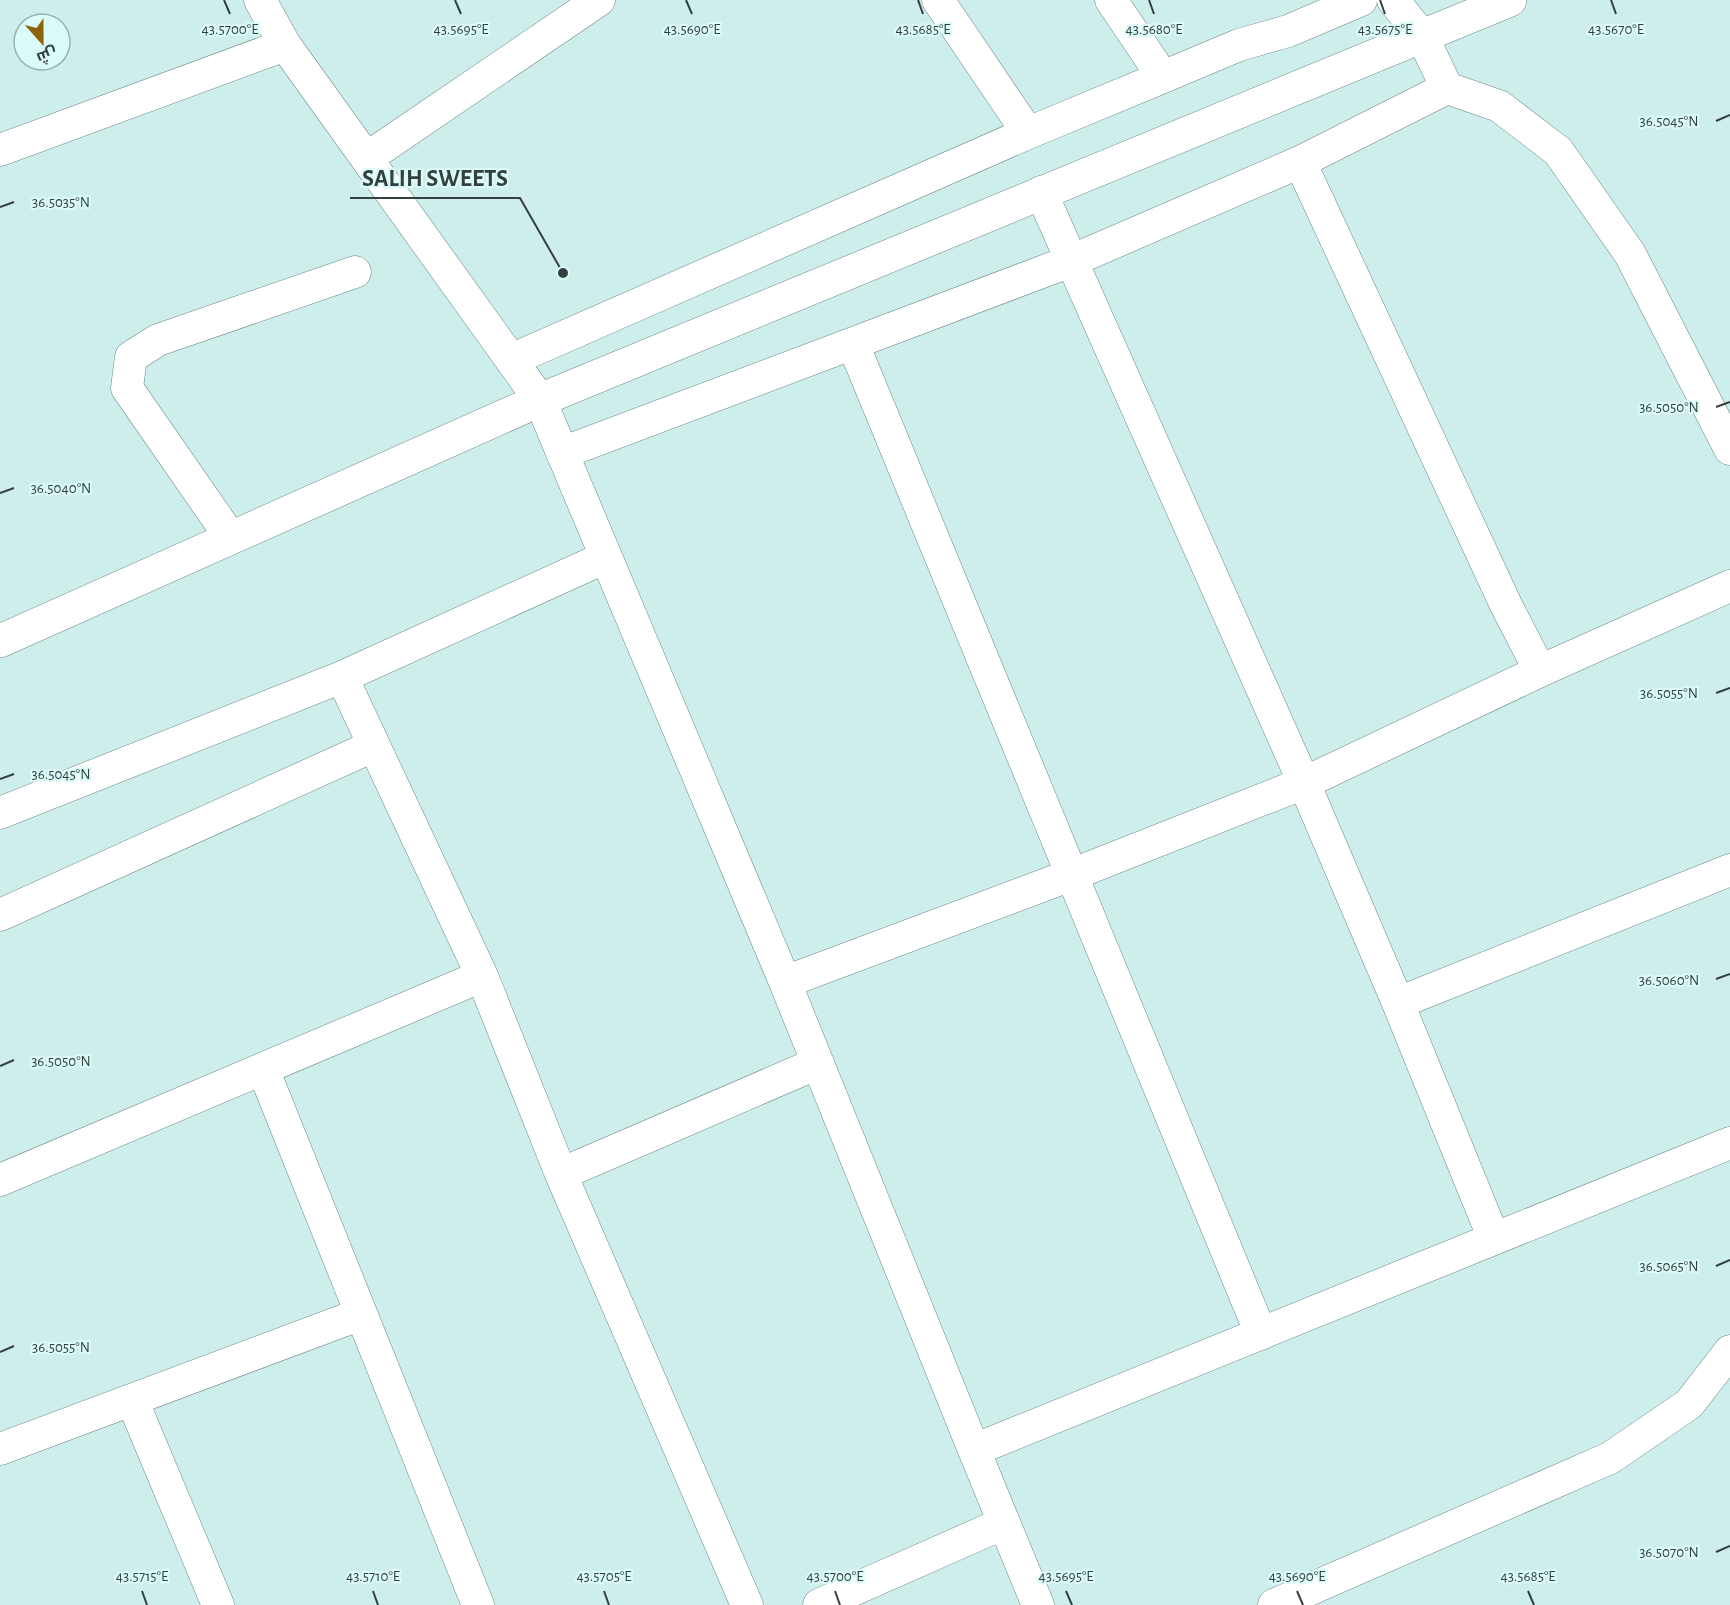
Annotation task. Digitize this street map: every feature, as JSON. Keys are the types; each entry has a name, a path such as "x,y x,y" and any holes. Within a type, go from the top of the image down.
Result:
{"main road":[{"path":"0,641 540,400 1510,0"}],"street":[{"path":"260,0 285,45 540,400 785,982 1038,1605"},
{"path":"367,158 599,0"},
{"path":"938,0 1028,133"},
{"path":"1111,0 1163,77"},
{"path":"512,360 1028,133 1239,45 1288,31 1360,0"},
{"path":"1393,0 1422,36 1447,88 1499,106 1558,151 1630,254 1730,449"},
{"path":"0,150 285,45"},
{"path":"562,453 1071,261 1300,162 1447,88"},
{"path":"1300,162 1501,594 1540,671"},
{"path":"1041,192 1304,783 1398,1003 1494,1239"},
{"path":"231,538 127,388 131,357 158,340 355,272"},
{"path":"853,344 1261,1334"},
{"path":"0,813 342,677 606,557"},
{"path":"785,982 1071,875 1304,783 1540,671 1730,586"},
{"path":"342,677 482,976 561,1174 747,1605"},
{"path":"0,915 374,746"},
{"path":"1398,1003 1730,870"},
{"path":"0,1180 482,976"},
{"path":"561,1174 818,1063"},
{"path":"263,1069 478,1605"},
{"path":"974,1450 1730,1143"},
{"path":"0,1449 361,1314"},
{"path":"1274,1605 1610,1458 1689,1404 1730,1351"},
{"path":"132,1400 218,1605"},
{"path":"819,1605 1004,1523"}],"place":[{"name":"SALIH SWEETS","path":"563,273"}]}
